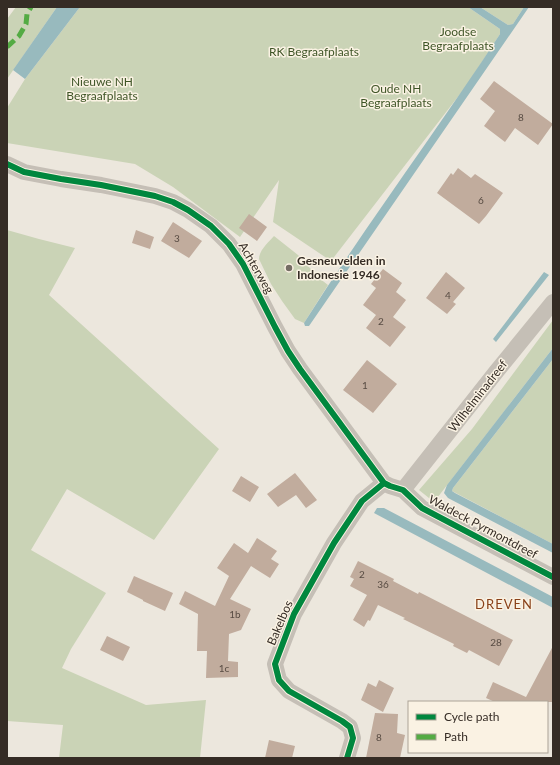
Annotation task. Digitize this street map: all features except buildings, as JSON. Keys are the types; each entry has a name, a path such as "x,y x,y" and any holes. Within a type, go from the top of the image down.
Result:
{"street":[{"name":"Achterweg","path":"7,164 24,172 60,180 101,185 155,196 173,202 188,210 211,226 229,244 243,264 275,327 296,363 384,484"},
{"name":"Wilhelminadreef","path":"403,490 553,302"},
{"name":"Waldeck Pyrmontdreef","path":"384,484 403,490 422,508 553,577"},
{"name":"Bakelbos","path":"348,758 353,738 350,727 289,691 279,680 275,664 294,614 334,543 362,501 384,484"}],"green space":[{"path":"16,7 57,7 7,79 7,19"},
{"path":"80,7 468,7 500,29 500,34 467,85 331,261 273,222 279,180 240,237 173,187 135,164 7,143 7,108 25,79"},
{"path":"480,7 524,7 513,24 508,25"},
{"path":"7,230 75,248 49,295 219,449 154,540 67,489 31,550 106,593 71,649 62,668 146,705 206,700 200,758 59,758 63,725 7,721"},
{"path":"274,236 298,255 319,278 328,285 304,323 295,319 282,301 271,284 259,259 262,249"},
{"path":"553,320 553,348 434,502 419,490 472,429"},
{"path":"553,359 553,544 452,491"}],"water":[{"path":"57,7 80,7 25,79 13,70"},
{"path":"468,7 480,7 508,25 513,24 524,7 529,7 309,326 305,326 304,323 376,214 500,34 500,29"},
{"path":"544,272 549,275 496,342 493,339"},
{"path":"553,348 553,359 452,491 553,544 553,553 448,498 444,493 447,485"},
{"path":"377,508 384,508 553,597 553,608 374,513"}],"marked path":[{"path":"7,47 19,36 26,24 27,14 31,7"}],"cycle path":[{"path":"7,164 24,172 155,196 173,202 188,210 211,226 229,244 243,264 288,351 300,369 384,483 403,490 422,508 553,577"},
{"path":"347,758 353,738 350,727 289,691 279,680 275,664 294,614 334,543 362,501 384,483"}],"place":[{"name":"Gesneuvelden in Indonesie 1946","path":"289,268"}],"district":[{"name":"DREVEN","path":"504,604"}],"park label":[{"name":"Joodse Begraafplaats","path":"458,39"},
{"name":"RK Begraafplaats","path":"314,52"},
{"name":"Nieuwe NH Begraafplaats","path":"102,89"},
{"name":"Oude NH Begraafplaats","path":"396,96"}]}
